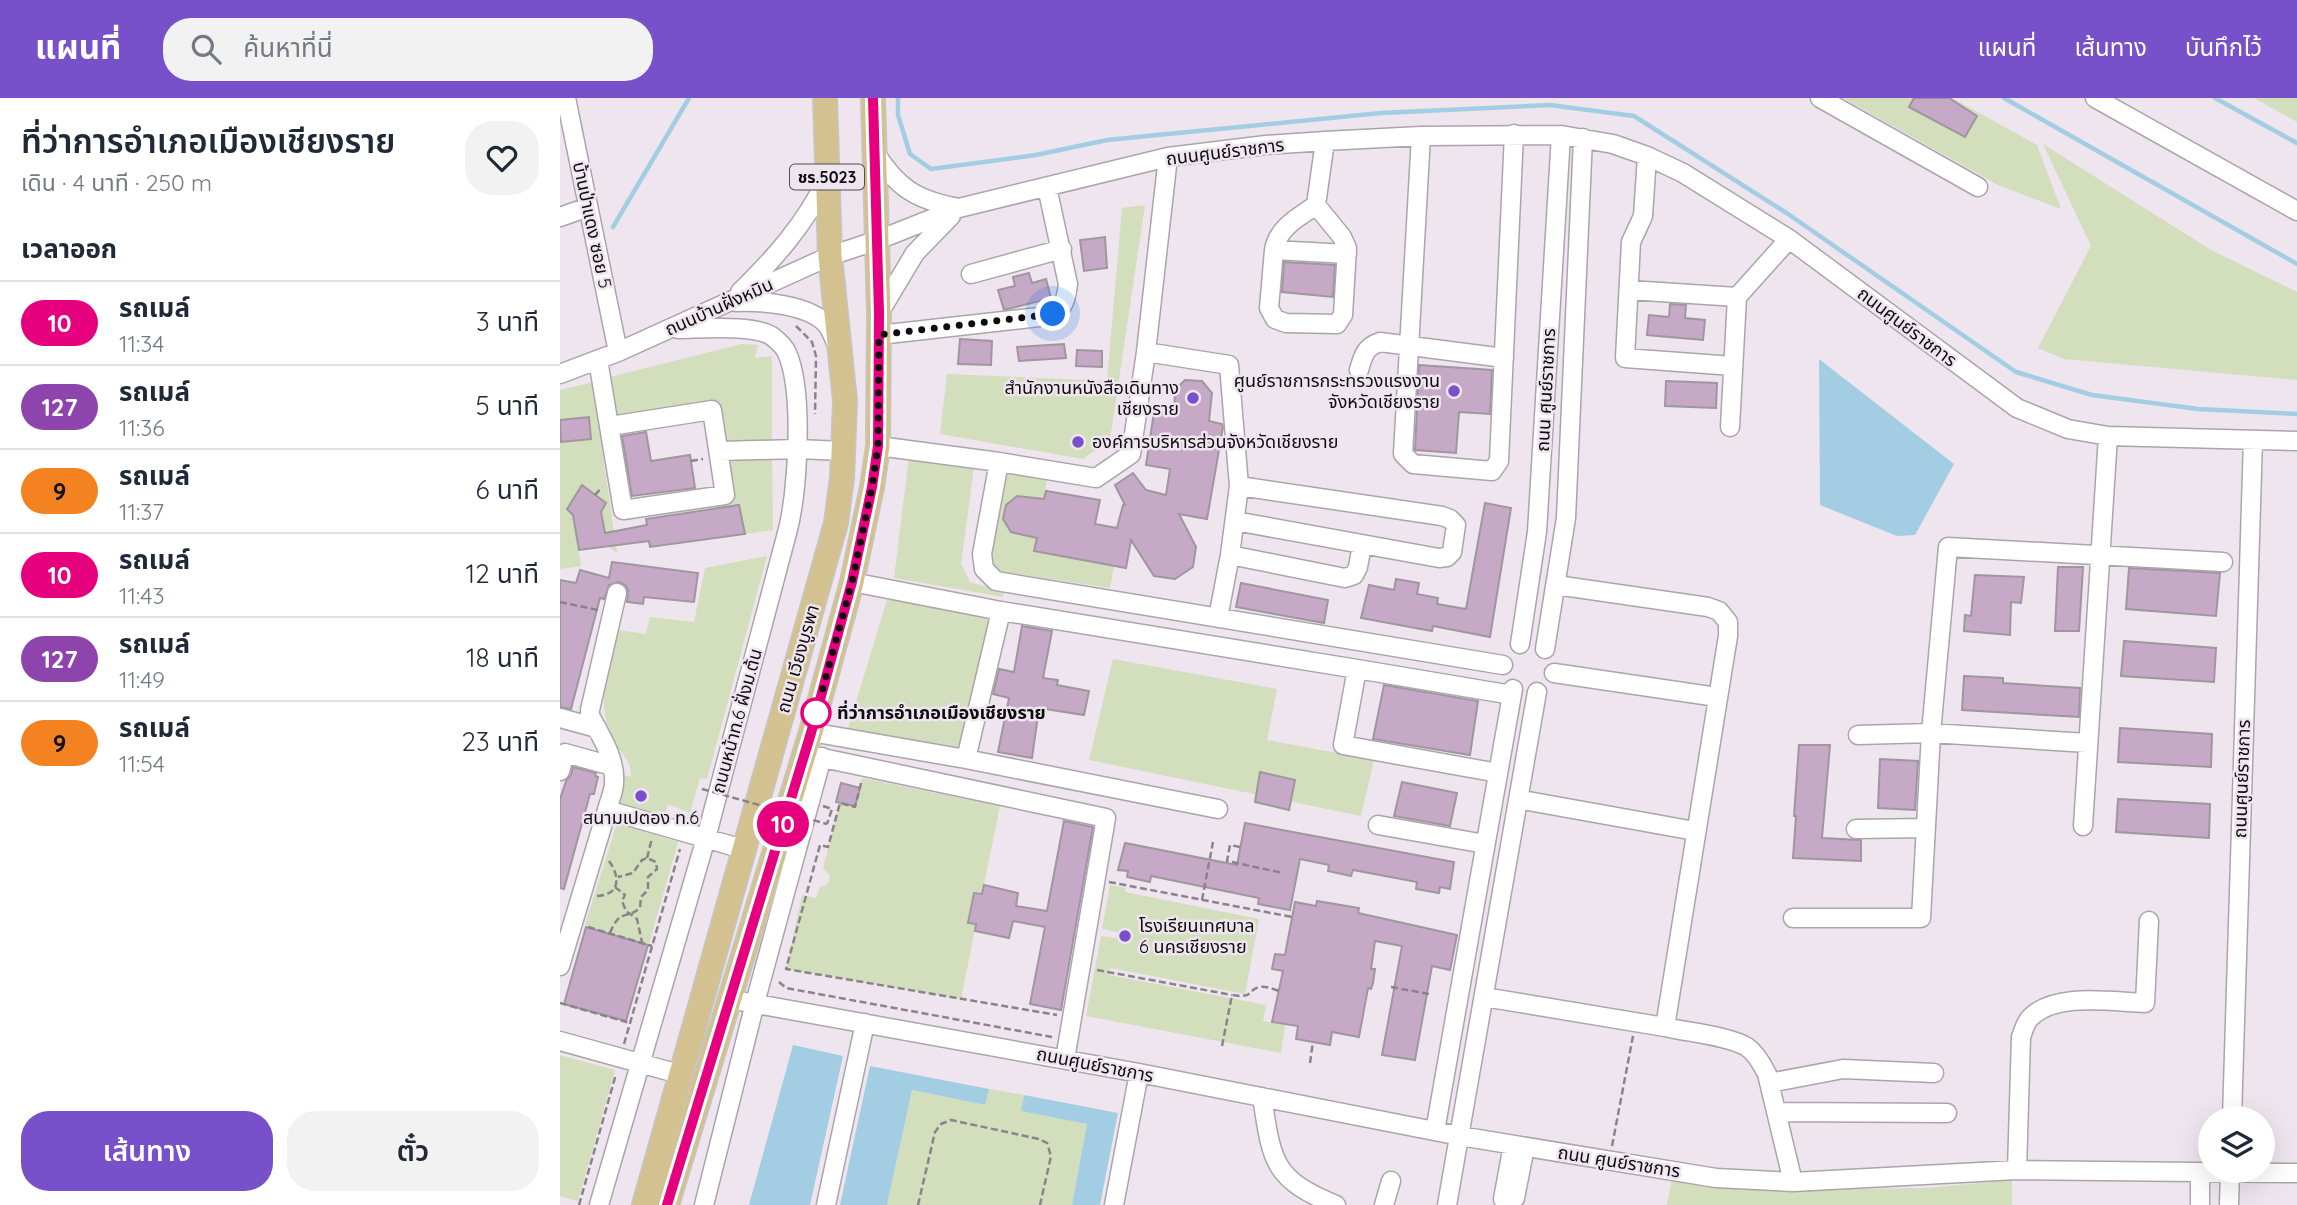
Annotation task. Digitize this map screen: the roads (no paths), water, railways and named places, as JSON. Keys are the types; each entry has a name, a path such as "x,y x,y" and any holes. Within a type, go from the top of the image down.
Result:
{"main road":[{"name":"ถนน เวียงบูรพา","path":"667,1205 667,1167 679,1074 836,523 844,448 845,401 830,256 825,98"},
{"name":"ถนน เวียงบูรพา","path":"644,1205 667,1167 729,999 812,748 872,487 878,446 879,324 873,98"},
{"path":"844,448 850,434 862,429 873,436 878,446"},
{"path":"627,1205 631,1194 667,1167 683,1205"}],"street":[{"path":"1820,98 1978,187"},
{"path":"2095,98 2297,211"},
{"name":"บ้านป่าแดง ซอย 5","path":"564,100 618,352"},
{"path":"1421,136 1403,454 1413,464 1492,471 1499,461 1514,134"},
{"name":"ถนนศูนย์ราชการ","path":"878,240 959,208 1168,157 1266,145 1421,136 1514,134 1583,138 1613,144 1683,173 1789,239 2017,408 2068,429 2108,436 2297,441"},
{"name":"ถนน ศูนย์ราชการ","path":"1520,644 1538,532 1561,135"},
{"path":"1545,649 1566,518 1583,138"},
{"path":"1316,205 1345,242 1348,254 1344,306 1337,324 1286,323 1275,319 1269,308 1274,250 1280,233 1316,205 1325,141"},
{"path":"874,150 890,176 906,189 938,204 959,208"},
{"path":"1647,156 1643,216 1631,242 1625,358 1733,366"},
{"path":"878,446 1096,478 1131,454 1146,352 1168,157"},
{"path":"730,302 793,236 815,204 827,178"},
{"path":"879,324 1053,314 1062,308 1068,284 1047,187"},
{"path":"560,217 588,207"},
{"path":"879,324 915,253 959,208"},
{"path":"1730,427 1737,297 1789,239"},
{"name":"ถนนบ้านฝั่งหมิน","path":"560,374 618,352 830,256 878,240"},
{"path":"971,274 1062,249"},
{"path":"1274,250 1348,254"},
{"path":"1629,290 1737,297"},
{"path":"730,302 755,301 791,307 811,314 827,325 839,348"},
{"name":"ถนนหน้าท.6 ฝั่งม.ต้น","path":"599,1205 706,838 790,521 797,449 797,394 787,352 771,335 747,329 669,329"},
{"path":"1359,370 1363,355 1373,344 1380,342 1504,358"},
{"path":"1146,352 1229,365 1239,486 1218,618"},
{"path":"598,360 623,510 725,495 712,410 610,426"},
{"path":"2082,826 2108,436"},
{"name":"ถนนศูนย์ราชการ","path":"2232,1106 2253,440"},
{"path":"720,451 844,448"},
{"path":"999,462 982,554 984,569 996,581 1503,665"},
{"path":"1235,521 1439,558 1447,557 1452,552 1455,525 1442,516 1239,486"},
{"path":"1230,555 1345,578 1354,575 1362,545"},
{"path":"1793,918 1921,918 1931,733 1948,547 2223,562"},
{"path":"852,582 1002,611 1357,669 1512,692 1529,694 1545,688 1554,673 1550,655 1545,649 1537,644 1520,644 1509,652 1503,665 1505,678 1512,692 1435,1131"},
{"path":"1556,585 1708,607 1719,611 1728,622 1728,636 1665,1027"},
{"path":"560,966 614,785 612,765 590,716 590,710 617,593"},
{"path":"966,759 1002,611"},
{"path":"1357,669 1343,745 1498,773"},
{"path":"1554,673 1717,697"},
{"path":"1447,1205 1538,692"},
{"path":"560,718 597,728"},
{"path":"1858,735 1931,733 2087,743"},
{"path":"812,748 966,759 1218,809"},
{"path":"812,748 866,767 1106,818 1065,1059"},
{"path":"704,1205 755,1003 812,748"},
{"path":"560,771 565,753 612,765"},
{"path":"1528,801 1695,831"},
{"path":"607,810 743,849"},
{"path":"1378,825 1485,844"},
{"path":"1856,829 1926,828"},
{"path":"2017,1170 2021,1037 2025,1025 2030,1017 2040,1010 2066,1001 2145,1003 2149,921"},
{"path":"1484,997 1665,1027 1734,1041 1748,1047 1759,1060 1769,1083 1793,1182"},
{"name":"ถนนศูนย์ราชการ","path":"729,999 1065,1059 1460,1136"},
{"path":"826,1205 865,1023"},
{"path":"560,1041 679,1074"},
{"path":"1769,1083 1843,1069 1934,1073"},
{"path":"1114,1205 1139,1073"},
{"path":"1262,1097 1269,1146 1282,1172 1312,1195 1336,1205"},
{"path":"1776,1112 1947,1113"},
{"name":"ถนน ศูนย์ราชการ","path":"1460,1136 1716,1178 1793,1182 2017,1170 2198,1172"},
{"path":"1506,1205 1503,1199 1519,1146"},
{"path":"1513,1205 1519,1146"},
{"name":"ถนน ศูนย์ราชการ","path":"2275,1172 2297,1172"},
{"path":"1384,1205 1391,1181"},
{"path":"2200,1183 2200,1205"},
{"path":"2229,1205 2230,1183"}],"water":[{"path":"1819,359 1954,464 1915,535 1897,536 1820,505"},
{"path":"793,1045 843,1056 810,1205 749,1205"},
{"path":"870,1066 989,1089 985,1105 912,1090 887,1205 840,1205"},
{"path":"1024,1095 1118,1113 1100,1205 1072,1205 1087,1124 1021,1111"}],"waterway":[{"path":"613,227 689,98"},
{"path":"898,98 898,115 910,154 931,169 1036,155 1107,140 1381,113 1550,105 1634,116 1788,214 2016,372 2092,395 2198,409 2297,414"},
{"path":"2004,98 2297,264"},
{"path":"2215,98 2297,143"}],"place":[{"name":"ศูนย์ราชการกระทรวงแรงงาน จังหวัดเชียงราย","path":"1454,391"},
{"name":"สำนักงานหนังสือเดินทาง เชียงราย","path":"1193,398"},
{"name":"องค์การบริหารส่วนจังหวัดเชียงราย","path":"1078,442"},
{"name":"ที่ว่าการอำเภอเมืองเชียงราย","path":"816,713"},
{"name":"สนามเปตอง ท.6","path":"641,796"},
{"name":"โรงเรียนเทศบาล 6 นครเชียงราย","path":"1125,936"}]}
